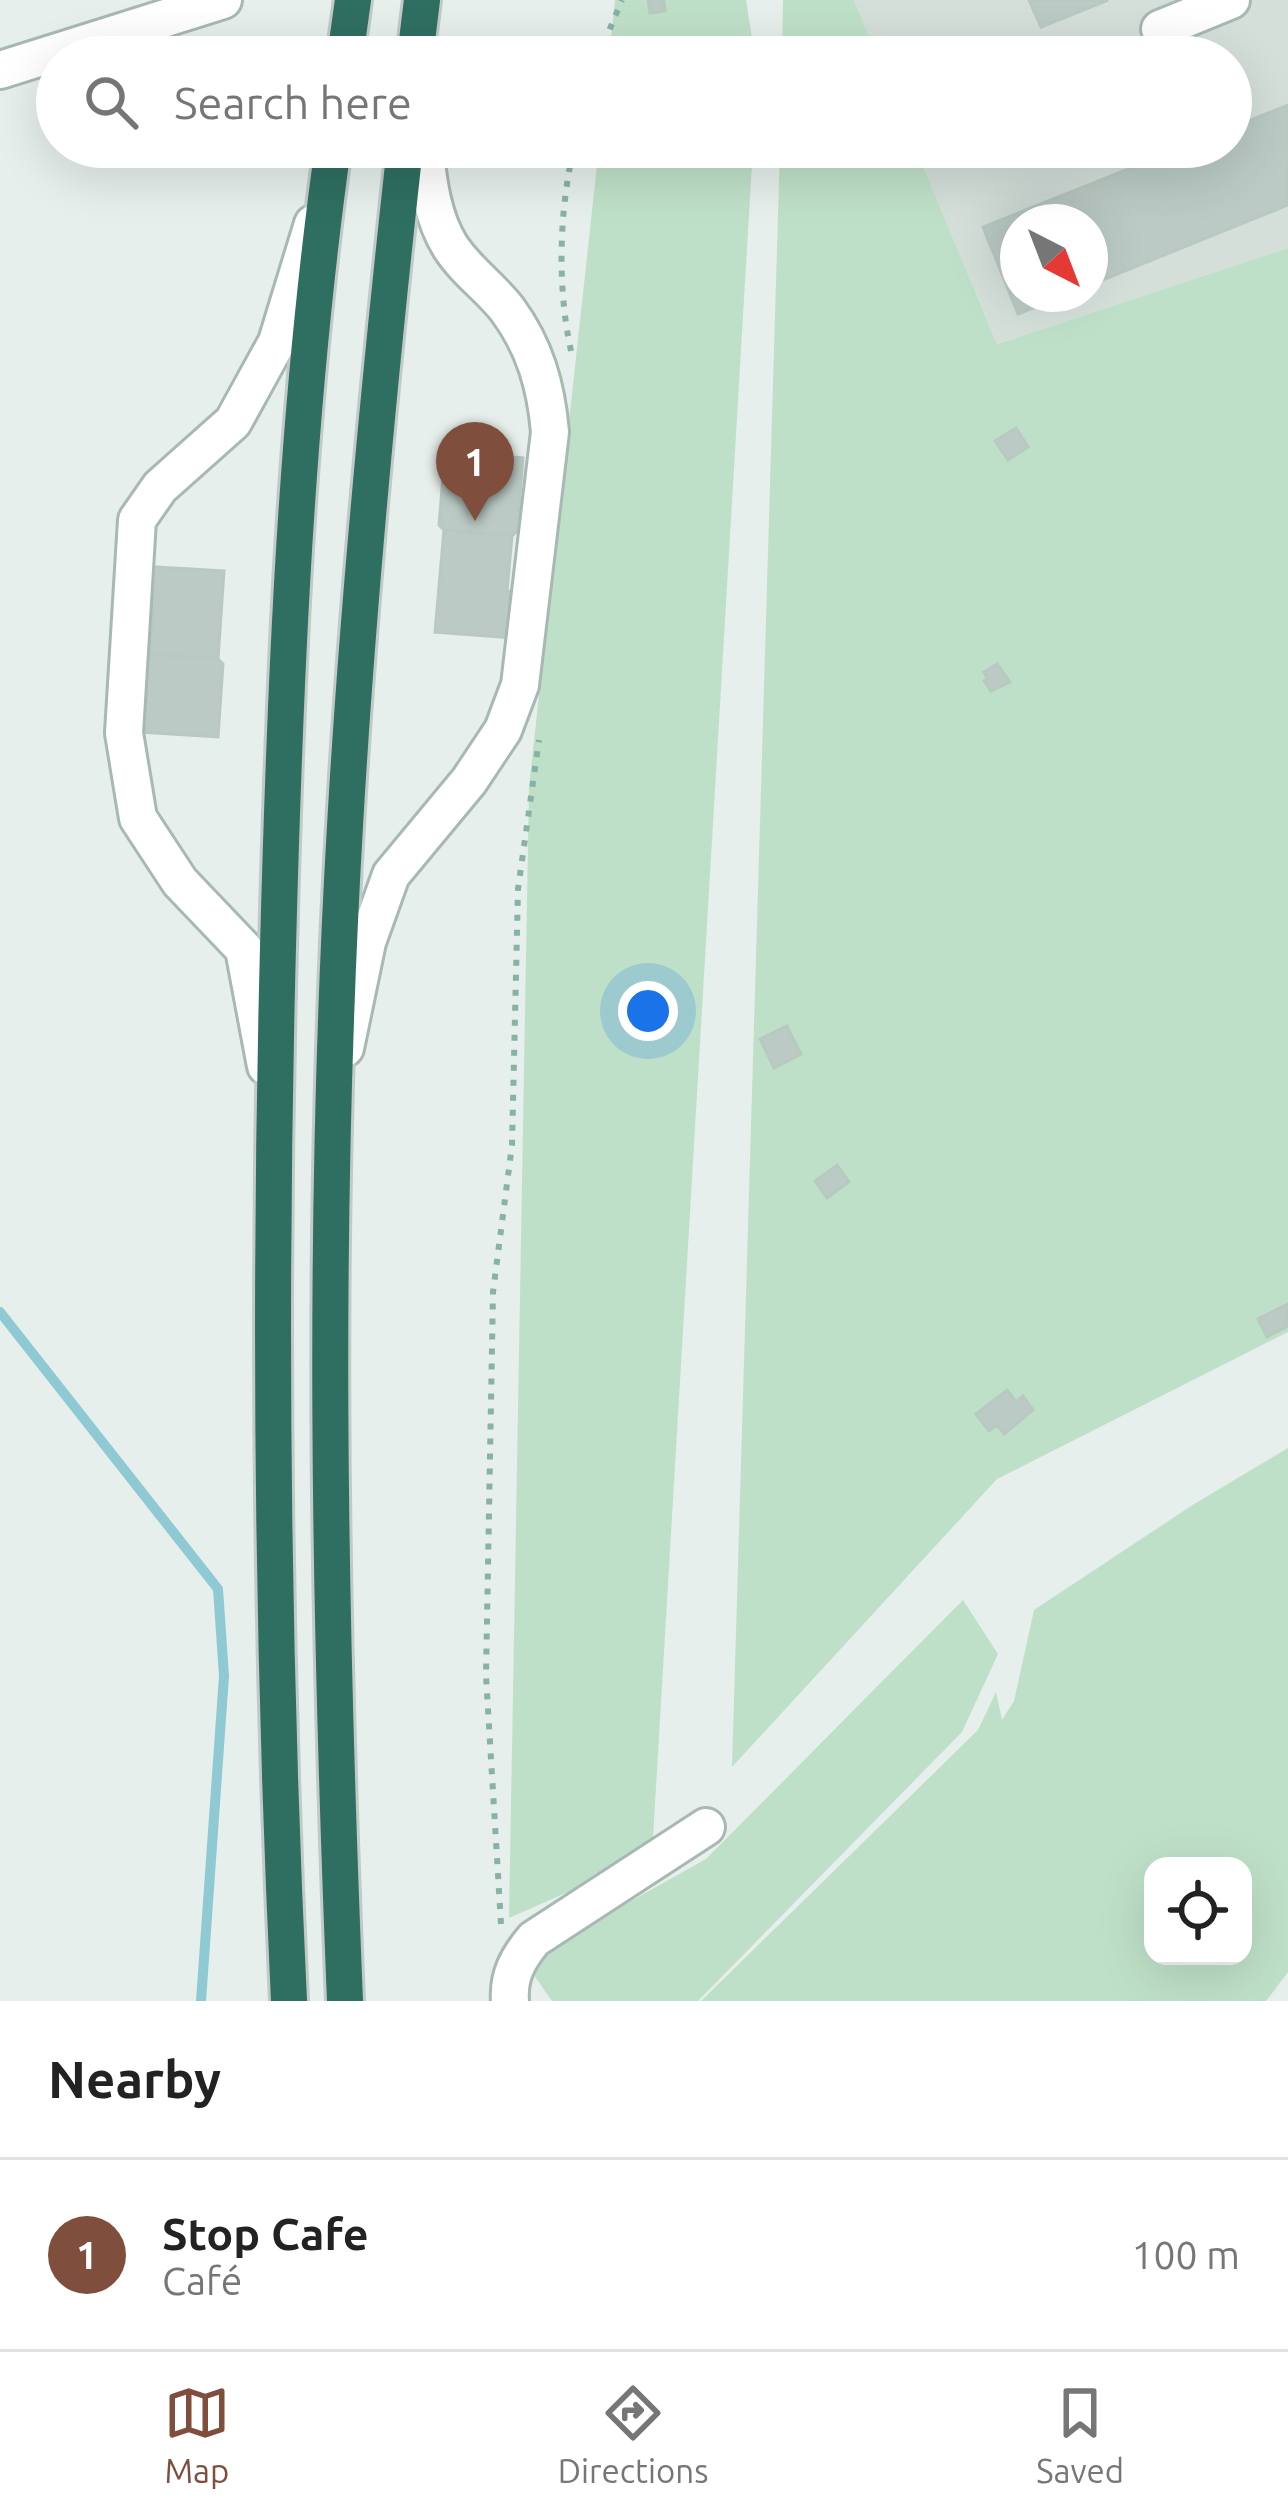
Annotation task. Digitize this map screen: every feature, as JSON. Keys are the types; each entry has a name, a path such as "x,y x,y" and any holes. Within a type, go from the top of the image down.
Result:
{"highway":[{"path":"348,36 352,0"},
{"path":"289,2001 278,1736 274,1113 282,788 299,483 330,168"},
{"path":"345,2001 332,1493 334,1100 345,826 370,472 403,168"}],"street":[{"path":"1160,29 1231,0"},
{"path":"109,36 214,3"},
{"path":"0,70 36,59"},
{"path":"274,1113 244,949 181,882 138,818 124,734 137,520 160,487 233,422 278,342 328,168"},
{"path":"334,1100 367,942 391,875 469,781 503,730 520,685 550,432 546,390 536,357 508,310 449,245 434,210 427,168"},
{"path":"510,2001 508,1985 518,1957 534,1939 706,1827"}],"path":[{"path":"607,36 622,0"},
{"path":"569,168 562,309 571,351"},
{"path":"518,1957 502,1926 486,1676 492,1340 493,1292 512,1145 518,889 540,734"}],"shaded area":[{"path":"854,0 1288,0 1288,248 1108,307 1108,204 1000,204 1000,312 1094,312 997,344 924,168 1252,168 1252,36 869,36"}],"green space":[{"path":"615,0 746,0 752,36 611,36"},
{"path":"783,0 854,0 869,36 782,36"},
{"path":"597,168 752,168 652,1855 509,1918 529,787"},
{"path":"779,168 924,168 997,344 1094,312 1108,312 1108,307 1288,248 1288,1332 997,1479 732,1767"},
{"path":"1288,1448 1288,1972 1266,2001 701,2001 978,1730 996,1692 1002,1720 1014,1701 1034,1610"},
{"path":"963,1600 998,1654 962,1732 698,2001 552,2001 524,1961 706,1859"}],"building":[{"path":"648,0 664,0 665,11 650,13"},
{"path":"1029,0 1108,0 1041,27"},
{"path":"1288,105 1288,205 1108,278 1108,204 1040,204 1130,168 1252,168 1252,120"},
{"path":"1000,220 1000,269 983,227"},
{"path":"1016,428 1028,447 1008,460 995,441"},
{"path":"445,452 523,458 517,531 512,536 444,530 439,525"},
{"path":"444,530 512,536 507,591 544,594 540,640 435,632"},
{"path":"122,565 224,571 218,659 150,654 153,610 119,608"},
{"path":"150,654 218,659 223,664 218,737 140,732 145,659"},
{"path":"997,664 1010,682 991,691 984,672"},
{"path":"787,1026 801,1054 774,1068 760,1039"},
{"path":"837,1165 849,1182 827,1198 815,1181"},
{"path":"1288,1304 1288,1326 1267,1337 1258,1319"},
{"path":"1007,1390 1016,1402 1023,1396 1033,1410 1004,1434 997,1425 989,1431 976,1414"}],"waterway":[{"path":"0,1312 218,1589 224,1676 201,2001"}],"place":[{"name":"Stop Cafe","path":"475,521"}]}
